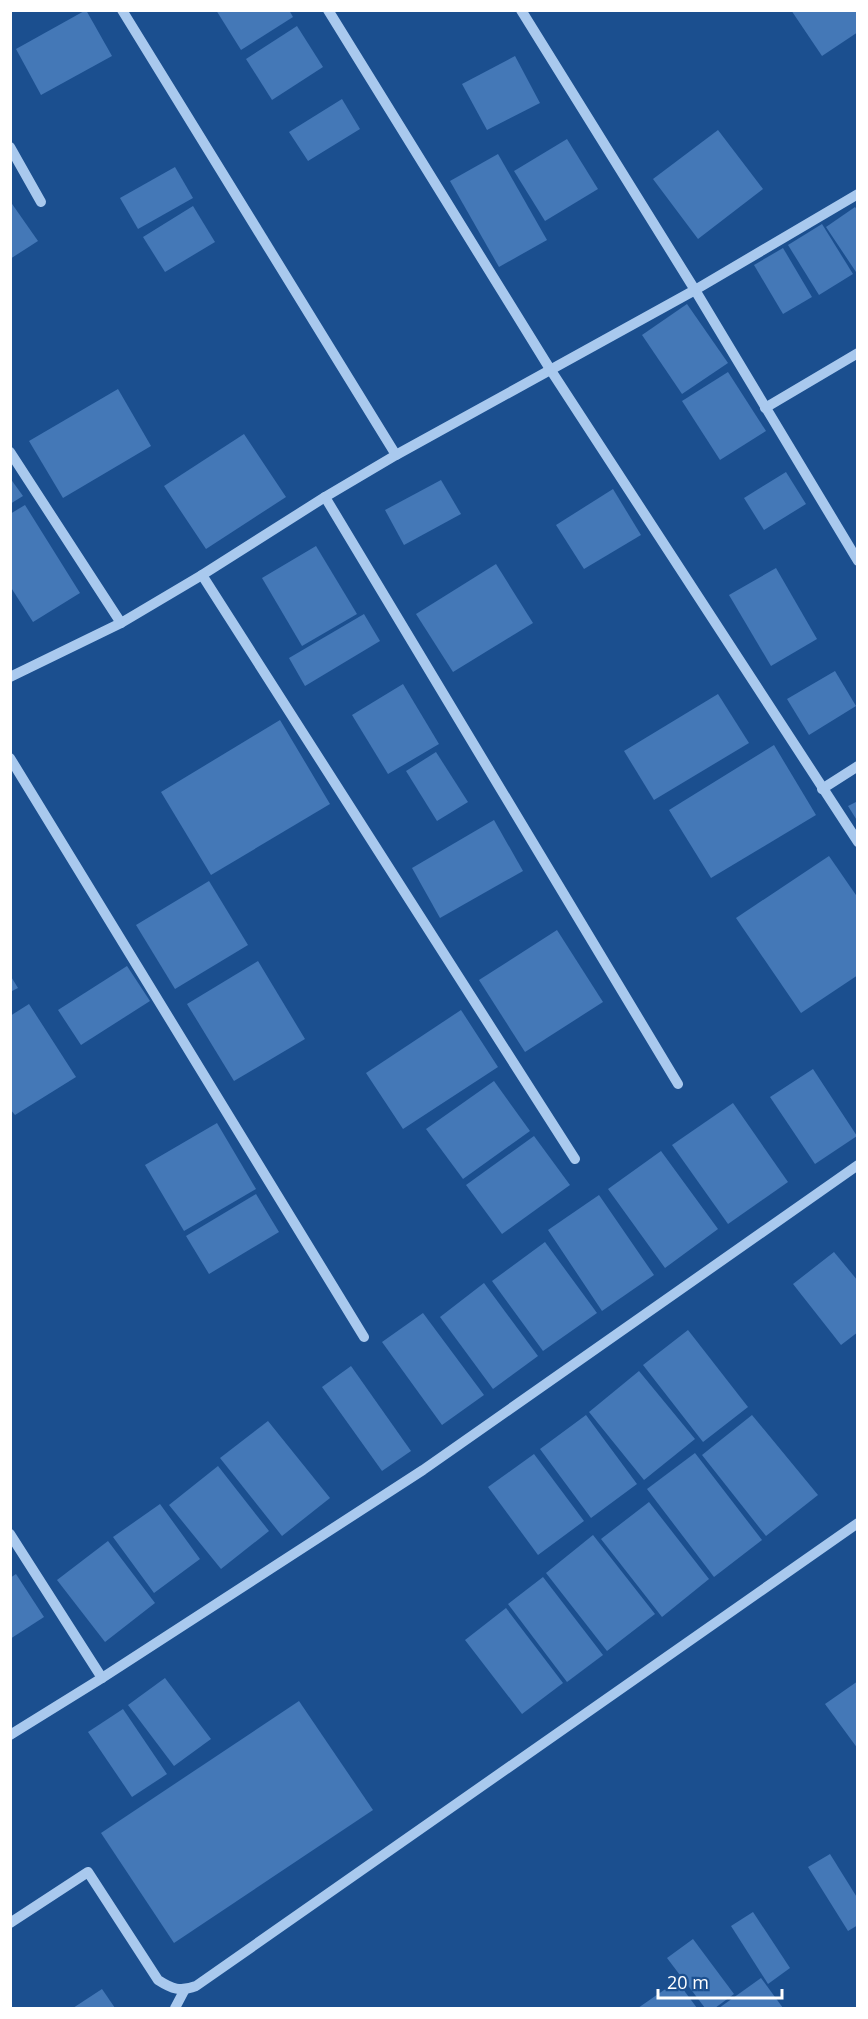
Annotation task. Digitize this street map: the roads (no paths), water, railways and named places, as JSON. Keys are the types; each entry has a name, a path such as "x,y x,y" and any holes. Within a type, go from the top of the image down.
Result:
{"street":[{"path":"122,10 396,455"},
{"path":"328,10 550,369 858,842"},
{"path":"521,10 695,291 858,561"},
{"path":"10,147 41,202"},
{"path":"10,677 121,623 396,455 695,291 858,194"},
{"path":"765,408 858,353"},
{"path":"10,452 121,623"},
{"path":"325,497 678,1084"},
{"path":"202,575 575,1159"},
{"path":"10,758 364,1337"},
{"path":"822,789 858,766"},
{"path":"10,1736 423,1470 858,1165"},
{"path":"175,2008 184,1991 205,1979 858,1523"},
{"path":"10,1534 102,1678"},
{"path":"10,1923 88,1872 158,1980 170,1988 184,1991"}]}
